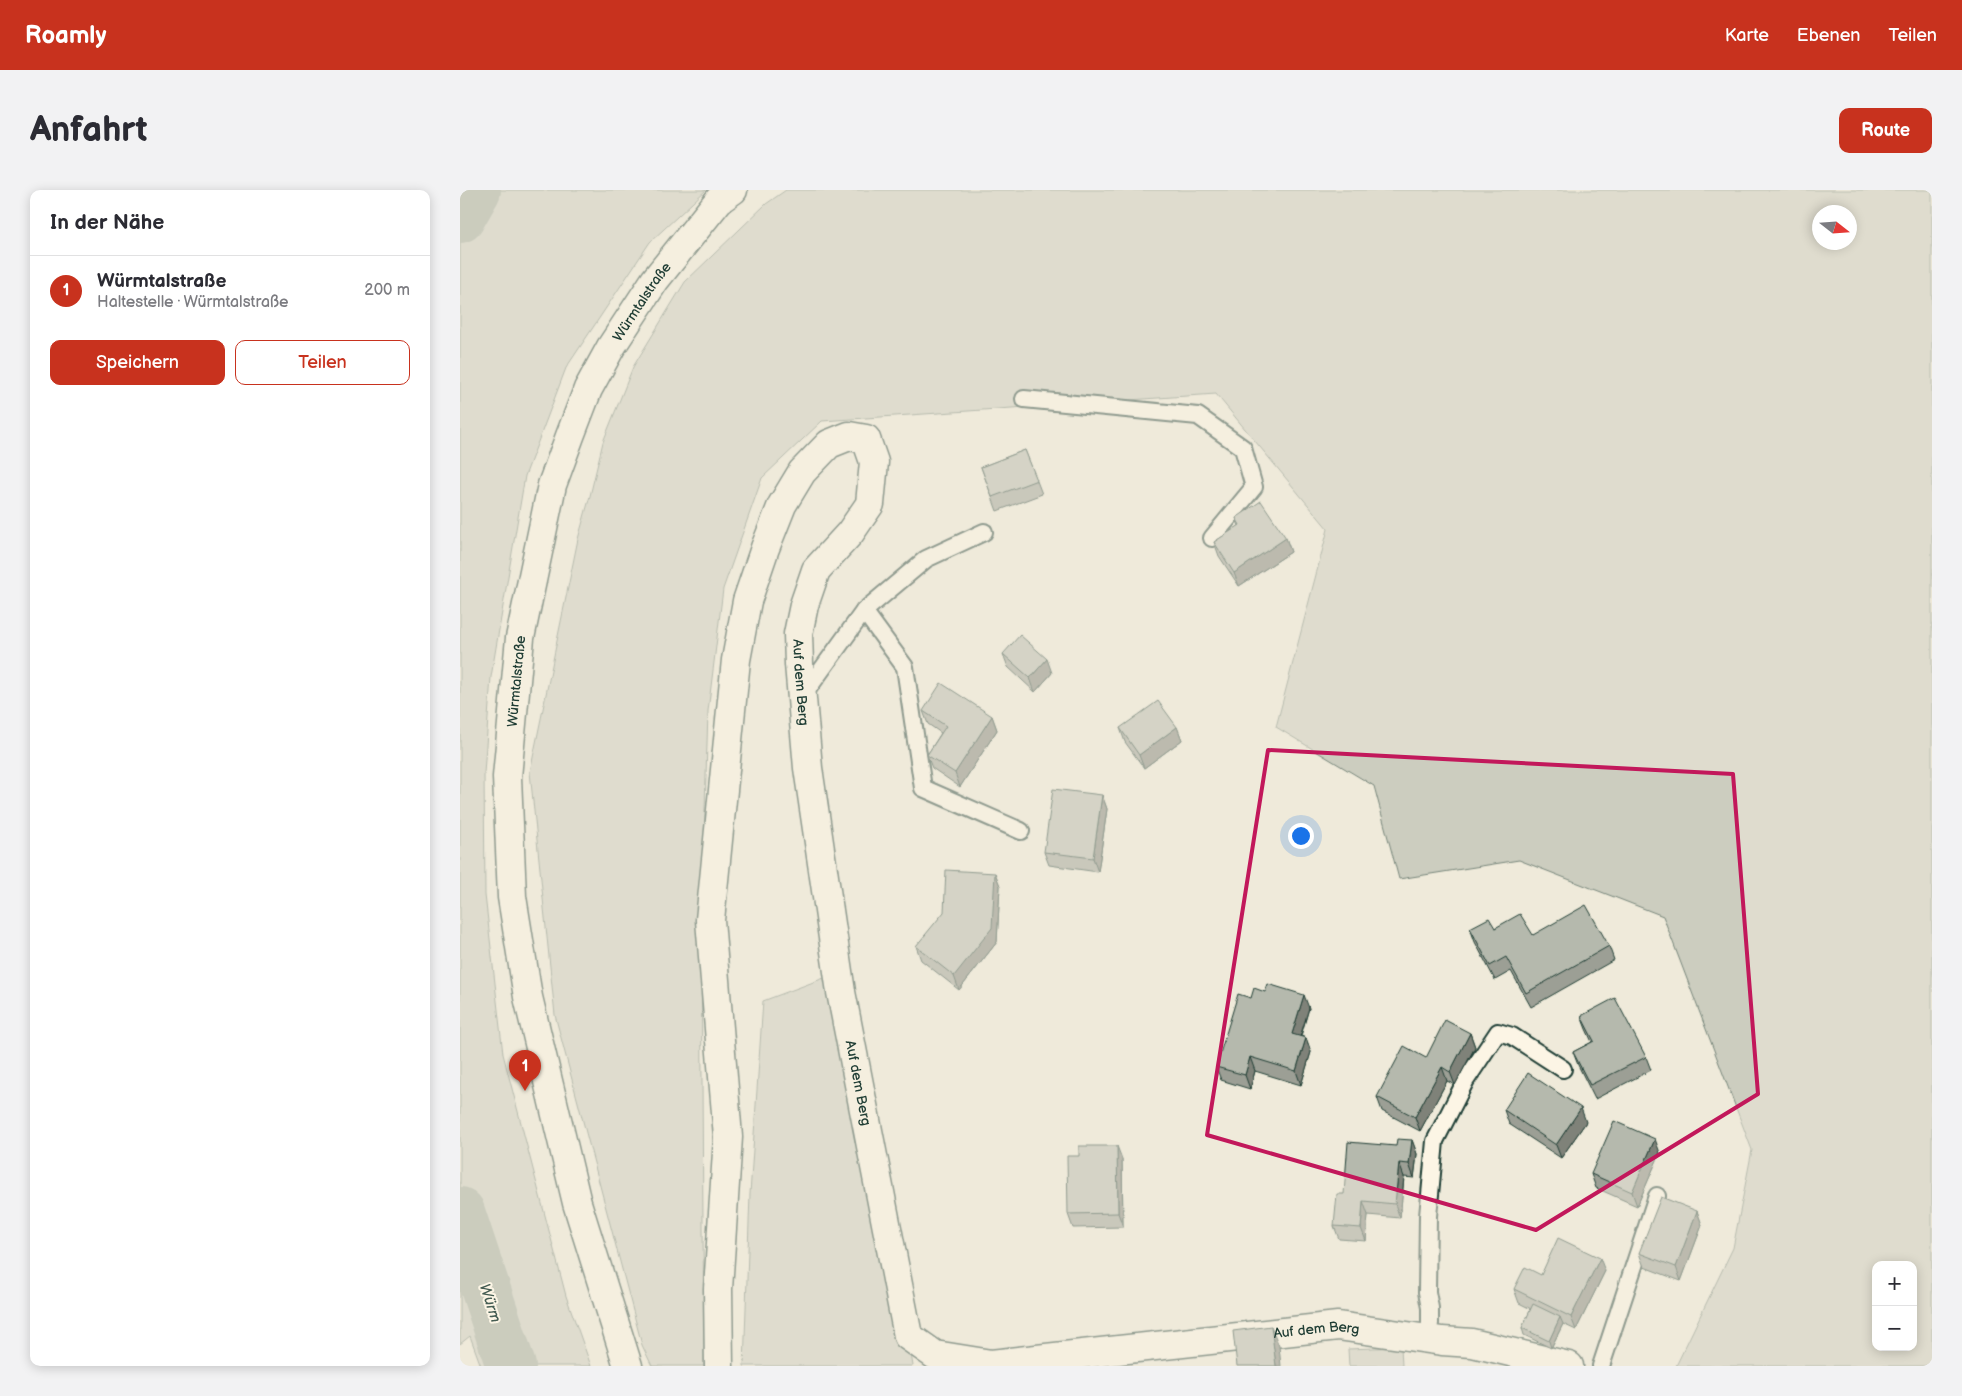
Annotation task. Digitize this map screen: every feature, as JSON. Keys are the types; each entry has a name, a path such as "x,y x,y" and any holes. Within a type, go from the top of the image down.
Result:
{"street":[{"name":"Würmtalstraße","path":"628,1366 576,1203 528,997 512,897 507,776 520,638 552,485 588,389 611,347 655,280 719,200 733,190"},
{"name":"Auf dem Berg","path":"719,1366 718,1289 728,1137 710,920 736,660 748,601 765,548 782,505 802,472 829,444 849,436 866,439 874,462 870,504 850,533 816,570 804,605 798,634 802,697 808,768 841,992 908,1336 935,1355 991,1364 1086,1360 1338,1326 1428,1340 1472,1343 1569,1366"}],"lane":[{"path":"1024,399 1198,416 1243,448 1254,487 1212,538"},
{"path":"802,697 864,611 926,558 984,532"},
{"path":"864,611 904,667 923,788 1021,831"},
{"path":"1428,1340 1430,1324 1427,1292 1428,1216 1435,1141 1466,1080 1498,1032 1512,1036 1564,1069"},
{"path":"1600,1366 1657,1196"}],"highlighted area":[{"path":"1268,750 1733,774 1758,1094 1536,1230 1207,1135"}],"shaded area":[{"path":"460,190 706,190 650,242 566,368 525,476 491,677 484,773 485,895 503,1054 566,1296 591,1366 481,1366 470,1336 460,1344"},
{"path":"786,190 1932,190 1932,1366 1676,1366 1733,1248 1752,1150 1663,916 1519,860 1399,879 1374,786 1276,727 1328,529 1216,394 822,421 762,478 723,589 708,711 701,938 704,1366 652,1366 642,1345 555,1015 530,772 578,539 603,442 633,367 685,282 766,204"},
{"path":"848,969 913,1366 744,1366 750,1194 763,1001"},
{"path":"1401,1347 1402,1366 1349,1366 1348,1349"}],"building":[{"path":"1025,450 1037,480 992,497 981,467"},
{"path":"1261,501 1286,538 1234,573 1214,542 1240,525 1236,518"},
{"path":"1020,635 1047,659 1030,678 1003,654"},
{"path":"941,683 992,716 955,773 927,755 946,726 923,711"},
{"path":"1158,701 1177,727 1139,755 1120,728"},
{"path":"1053,789 1102,795 1093,858 1044,852"},
{"path":"946,870 995,873 992,928 954,976 916,946 944,912"},
{"path":"1586,905 1609,946 1526,993 1506,957 1490,966 1470,928 1489,918 1495,928 1520,914 1533,935"},
{"path":"1268,984 1304,995 1292,1034 1306,1038 1296,1071 1250,1057 1245,1075 1216,1067 1238,994 1251,998 1254,988 1265,992"},
{"path":"1615,998 1646,1057 1590,1085 1573,1052 1594,1041 1581,1016"},
{"path":"1445,1020 1470,1033 1450,1072 1442,1067 1415,1117 1377,1097 1404,1046 1426,1058"},
{"path":"1528,1073 1581,1108 1556,1145 1504,1110"},
{"path":"1614,1121 1655,1139 1632,1192 1591,1174"},
{"path":"1397,1139 1412,1140 1409,1164 1399,1163 1395,1204 1363,1201 1361,1228 1334,1226 1337,1194 1344,1194 1348,1142 1396,1146"},
{"path":"1079,1146 1117,1146 1118,1213 1068,1214 1067,1156 1079,1156"},
{"path":"1661,1197 1697,1211 1676,1267 1639,1253"},
{"path":"1558,1238 1600,1258 1571,1317 1514,1289 1525,1267 1541,1275"},
{"path":"1533,1304 1560,1317 1549,1341 1522,1328"},
{"path":"1271,1326 1276,1366 1237,1366 1233,1331"}],"waterway":[{"name":"Würm","path":"460,218 476,190"},
{"name":"Würm","path":"460,1212 511,1366"}],"place":[{"name":"Würmtalstraße","path":"525,1091"}]}
